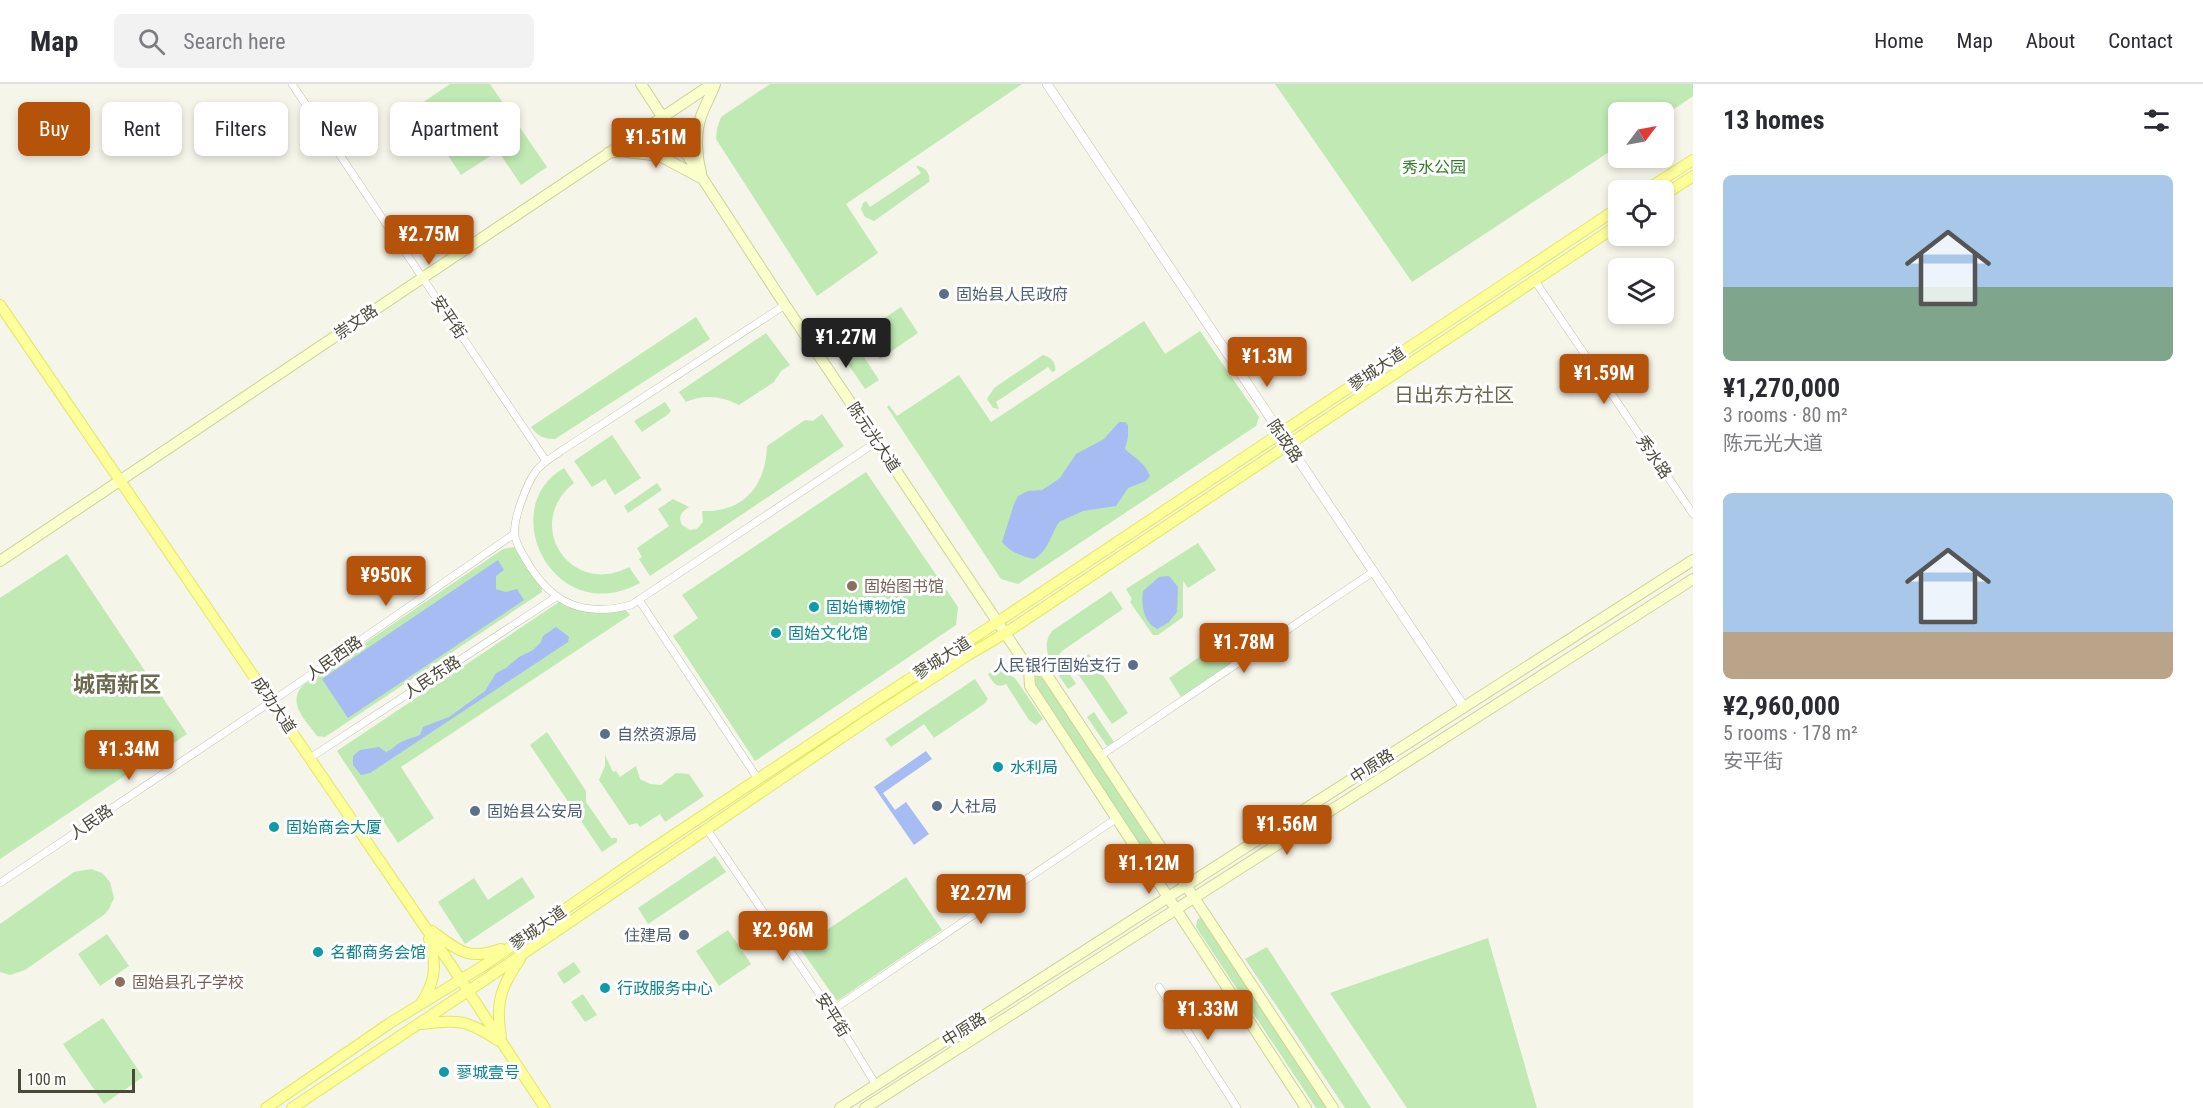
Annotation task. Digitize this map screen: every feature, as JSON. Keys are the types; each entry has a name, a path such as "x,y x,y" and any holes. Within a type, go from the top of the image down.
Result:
{"main road":[{"name":"陈元光大道","path":"641,84 785,305 1029,669 1030,686 1306,1108"},
{"name":"崇文路","path":"0,561 714,84"},
{"path":"703,180 699,164 698,133 700,118 714,84"},
{"path":"608,153 620,151 660,156 703,180"},
{"path":"1662,180 1693,160"},
{"path":"1674,188 1693,176"},
{"name":"蓼城大道","path":"266,1108 462,980 758,779 1281,434 1608,215"},
{"name":"蓼城大道","path":"292,1108 469,991 866,721 1004,634 1608,232"},
{"name":"成功大道","path":"0,305 462,980 545,1108"},
{"name":"中原路","path":"840,1108 1693,560"},
{"name":"中原路","path":"865,1108 1693,579"},
{"name":"陈元光大道","path":"1029,669 1045,672 1334,1108"},
{"path":"425,927 456,948 471,954 485,954 516,944"},
{"path":"416,1008 432,984 435,970 435,961 425,927"},
{"path":"502,1042 498,1012 499,996 514,966 523,954"},
{"path":"418,1024 463,1022 482,1029 502,1042"}],"street":[{"name":"安平街","path":"292,84 546,461"},
{"name":"陈政路","path":"1047,84 1464,707"},
{"name":"秀水路","path":"1535,281 1693,514"},
{"path":"785,305 546,461 538,469 529,482 514,534 521,552 535,574 556,597 566,603 592,608 623,607 639,600 878,441"},
{"name":"人民西路","path":"271,701 514,534"},
{"path":"1100,756 1373,572"},
{"name":"人民东路","path":"310,758 556,597"},
{"path":"639,600 758,779"},
{"name":"人民路","path":"0,883 271,701"},
{"path":"831,1011 1117,818"},
{"name":"安平街","path":"706,828 831,1011 876,1085"},
{"path":"1159,987 1237,1108"}],"green space":[{"path":"450,84 490,84 502,102 423,102"},
{"path":"770,84 1022,84 846,204 878,253 817,296 716,139 721,117"},
{"name":"秀水公园","path":"1275,84 1693,84 1693,96 1674,109 1674,102 1608,102 1608,153 1412,282"},
{"path":"520,128 547,167 521,185 501,156 520,156"},
{"path":"448,156 490,156 461,175"},
{"path":"916,166 927,171 929,182 874,221 865,217 861,209 863,203 866,201 870,207 921,173"},
{"path":"901,307 918,333 880,359 862,333"},
{"path":"696,317 710,339 555,439 541,436 531,427"},
{"path":"1144,321 1165,354 1200,331 1259,417 1256,426 1018,584 1001,579 887,407 889,405 897,416 959,375 991,422"},
{"path":"843,325 879,380 865,389 828,335"},
{"path":"766,333 790,365 781,371 774,382 739,405 713,397 686,402 679,392"},
{"path":"1043,355 1052,360 1055,371 1052,372 1048,367 996,402 999,409 993,408 987,399 994,388"},
{"path":"665,402 671,411 642,432 634,421"},
{"path":"822,414 844,446 650,576 639,559 642,557 637,548 669,526 658,509 673,499 689,507 681,515 680,520 682,525 690,530 697,529 703,522 702,511 730,507 741,502 750,494 762,473 767,446 805,420 813,421"},
{"path":"612,435 641,478 615,495 605,479 592,487 574,461"},
{"path":"564,468 574,483 559,500 552,518 553,536 560,552 572,565 589,573 608,574 629,567 640,583 609,593 582,590 560,578 544,558 535,534 534,509 544,486"},
{"path":"866,472 958,607 956,625 755,761 673,636 698,618 682,595"},
{"path":"657,483 662,490 628,513 624,506"},
{"path":"1198,543 1216,570 1188,588 1183,581 1183,617 1158,635 1153,635 1130,602 1132,599 1126,589"},
{"path":"514,547 542,592 325,737 317,736 297,706 296,700 302,686 503,549"},
{"path":"67,554 187,734 0,859 0,598"},
{"path":"1111,591 1123,609 1058,656 1076,684 1068,689 1050,661 1048,638 1052,631"},
{"path":"562,600 592,608 623,607 630,615 401,767 434,818 398,843 337,751"},
{"path":"1255,628 1264,642 1181,697 1169,678 1212,648 1223,650"},
{"path":"1089,654 1128,713 1112,724 1072,665"},
{"path":"997,668 1015,678 1043,719 1036,725 1029,720 1006,684 997,685 992,680 988,674"},
{"path":"1037,676 1043,678 1168,869 1171,875 1169,880 1162,881 1034,685"},
{"path":"975,679 988,699 934,738 924,724 891,747 885,739"},
{"path":"1094,712 1114,742 1107,746 1087,717"},
{"path":"547,732 586,791 586,802 611,838 617,838 617,842 602,852 530,745"},
{"path":"605,755 613,772 616,771 620,777 636,766 640,779 650,784 661,785 676,773 689,774 704,796 665,822 660,814 640,827 637,823 629,825 599,780 605,766"},
{"path":"715,856 726,872 648,924 638,908"},
{"path":"91,869 102,873 110,882 114,898 105,914 25,970 10,975 0,972 0,924 74,872"},
{"path":"522,877 535,897 465,944 438,902 474,878 488,900"},
{"path":"906,877 942,930 837,1001 800,948"},
{"path":"1203,919 1331,1108 1316,1108 1196,927 1197,920"},
{"path":"728,930 751,964 719,986 696,951"},
{"path":"107,934 129,966 100,986 78,954"},
{"path":"1488,938 1537,1108 1407,1108 1330,993"},
{"path":"1267,947 1371,1108 1345,1108 1245,959"},
{"path":"574,962 581,972 564,984 557,973"},
{"path":"583,994 597,1015 585,1022 571,1002"},
{"path":"103,1018 143,1077 104,1104 63,1044"}],"water":[{"path":"1119,422 1125,422 1128,425 1125,449 1145,468 1150,476 1146,481 1128,488 1116,506 1083,511 1059,522 1046,547 1034,559 1016,553 1005,545 1002,542 1018,496 1028,491 1042,490 1060,478 1076,454 1104,439"},
{"path":"498,560 504,570 496,576 496,589 506,592 517,589 524,600 348,718 322,679"},
{"path":"1169,576 1178,587 1177,612 1168,623 1157,629 1152,626 1144,612 1143,591 1159,577"},
{"path":"556,627 569,637 568,642 370,773 361,775 353,765 353,756 360,750 379,747 386,752 403,741 420,735 423,727 449,717 485,691 496,673 533,650 541,642 543,636"},
{"path":"926,751 932,759 883,793 895,810 906,802 929,834 914,845 874,787"}],"place":[{"name":"固始县人民政府","path":"944,294"},
{"name":"固始图书馆","path":"852,586"},
{"name":"固始博物馆","path":"814,607"},
{"name":"固始文化馆","path":"776,633"},
{"name":"人民银行固始支行","path":"1133,665"},
{"name":"自然资源局","path":"605,734"},
{"name":"水利局","path":"998,767"},
{"name":"人社局","path":"937,806"},
{"name":"固始县公安局","path":"475,811"},
{"name":"固始商会大厦","path":"274,827"},
{"name":"住建局","path":"684,935"},
{"name":"名都商务会馆","path":"318,952"},
{"name":"固始县孔子学校","path":"120,982"},
{"name":"行政服务中心","path":"605,988"},
{"name":"蓼城壹号","path":"444,1072"}],"district":[{"name":"日出东方社区","path":"1454,395"},
{"name":"城南新区","path":"117,684"}]}
